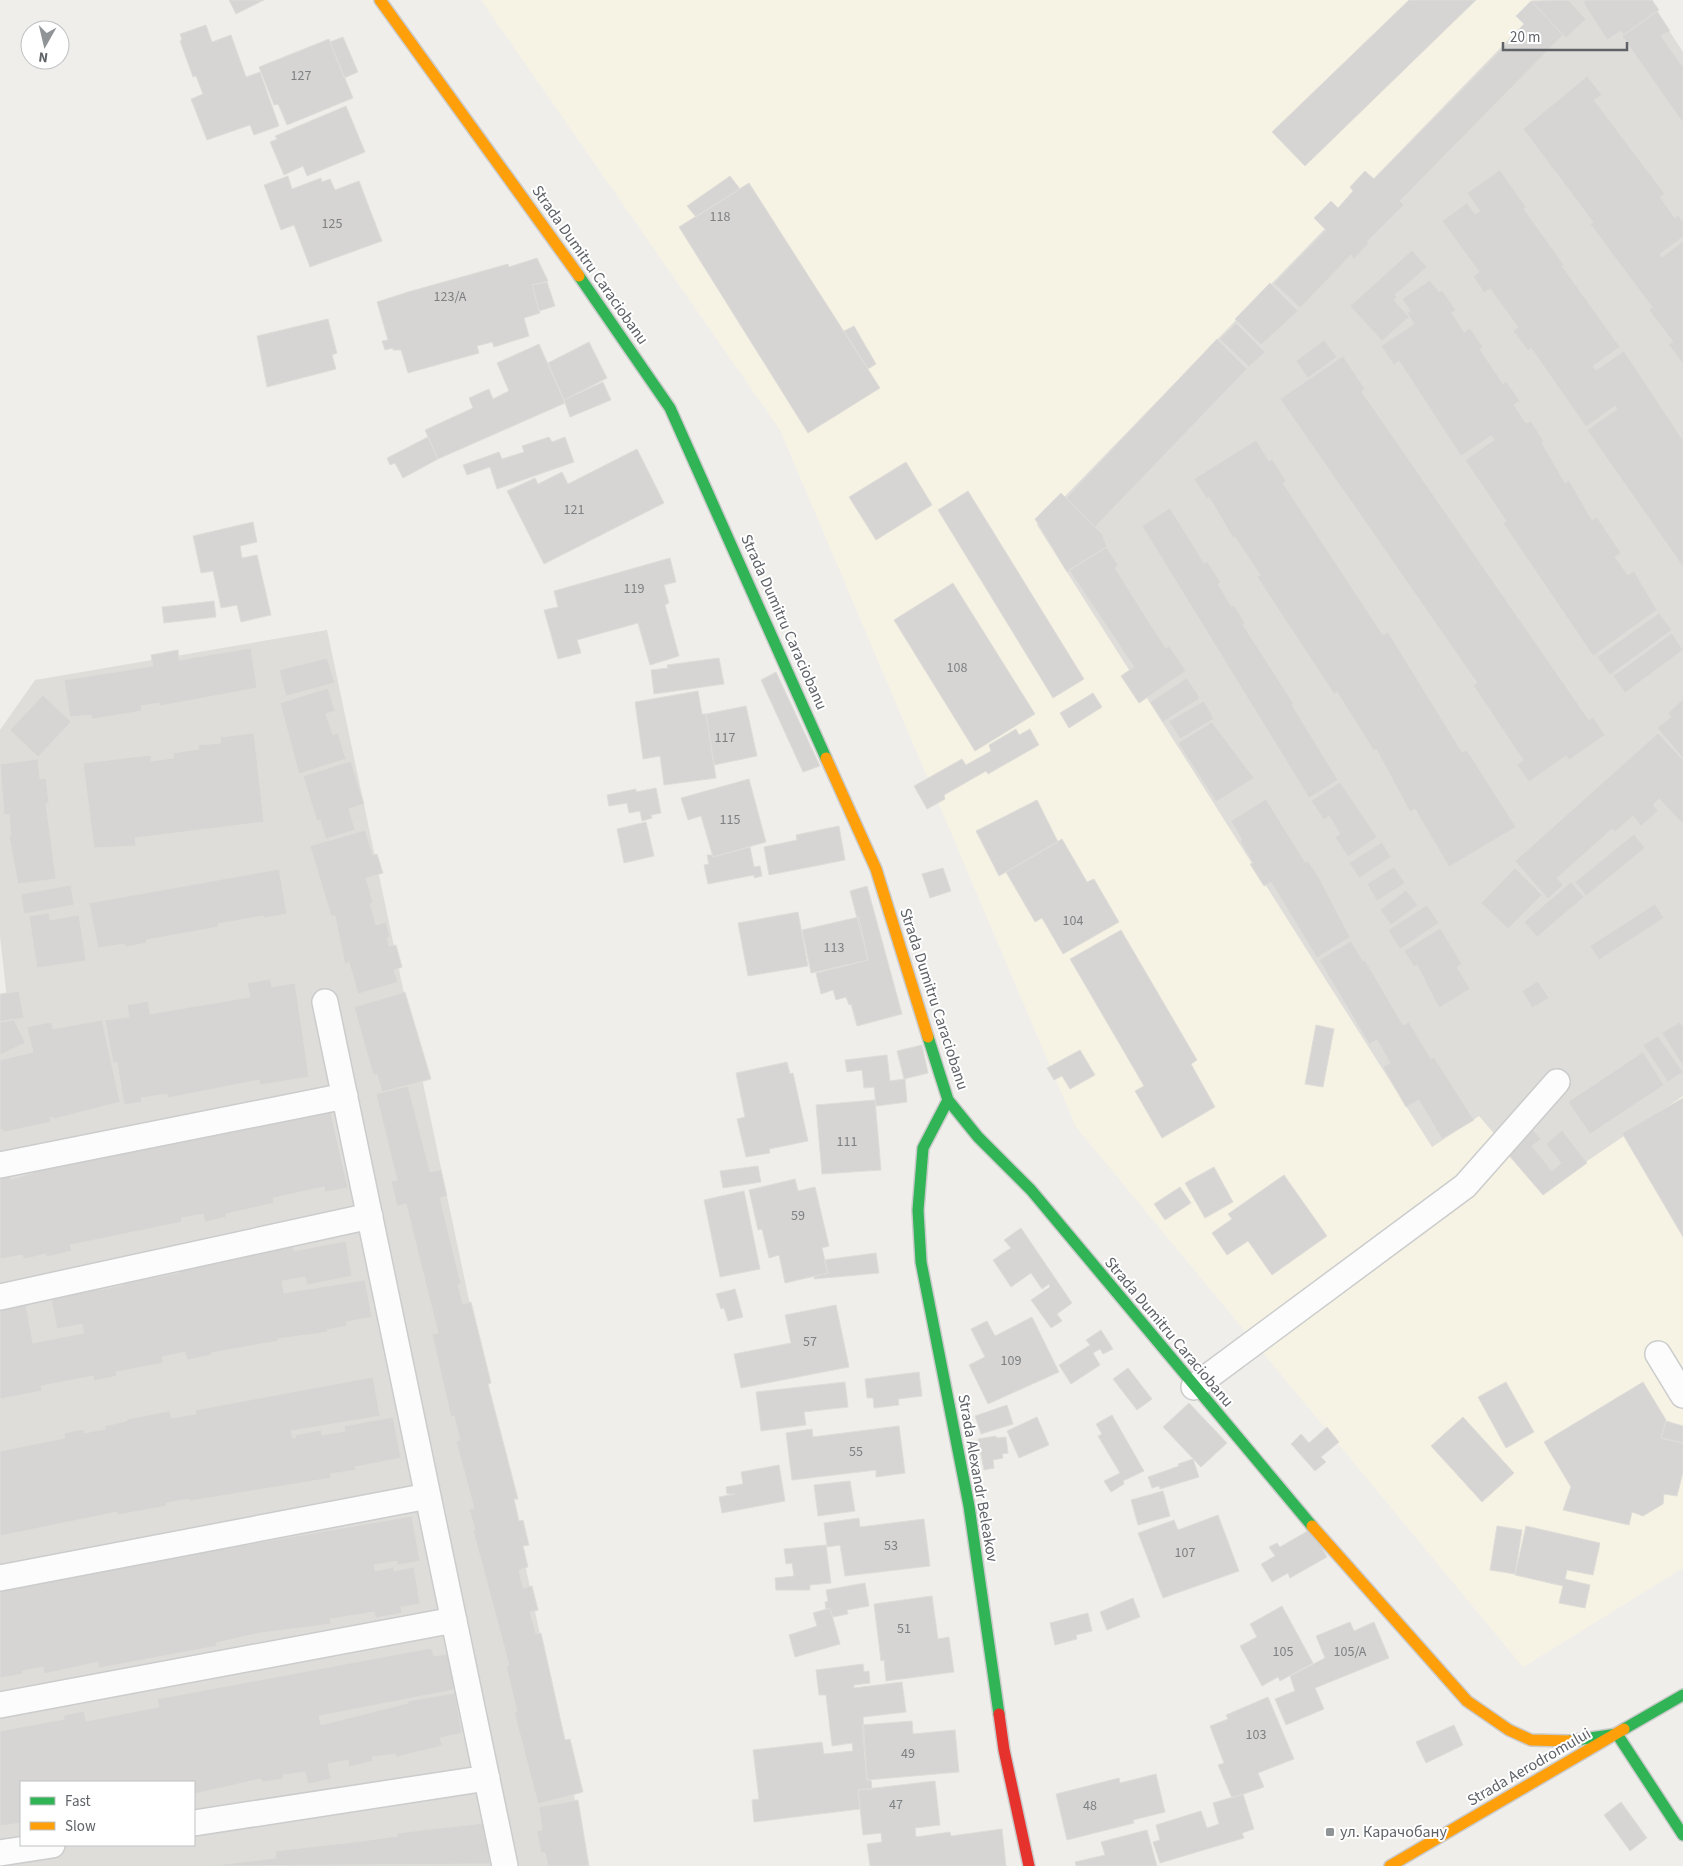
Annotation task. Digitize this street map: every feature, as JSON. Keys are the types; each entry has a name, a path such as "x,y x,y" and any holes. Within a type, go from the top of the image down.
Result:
{"street":[{"name":"Strada Dumitru Caraciobanu","path":"380,0 563,252 670,408 876,869 948,1100 978,1137 1031,1190 1352,1574 1467,1702 1510,1730 1531,1740 1554,1742 1586,1740 1617,1734"},
{"name":"Strada Alexandr Beleakov","path":"948,1100 923,1148 918,1210 921,1262 969,1506 1004,1750 1029,1866"},
{"name":"Strada Aerodromului","path":"1390,1866 1683,1695"},
{"path":"1617,1734 1683,1835"}],"lane":[{"path":"325,1002 505,1866"},
{"path":"1194,1387 1465,1186 1556,1082"},
{"path":"0,1165 345,1096"},
{"path":"0,1297 370,1216"},
{"path":"1658,1354 1683,1395"},
{"path":"0,1578 428,1496"},
{"path":"0,1705 454,1620"},
{"path":"195,1823 487,1778"},
{"path":"0,1853 46,1846"}],"shaded area":[{"path":"481,0 1547,0 1037,525 1432,1147 1479,1115 1543,1191 1683,1096 1683,1568 1523,1667 1076,1127 780,430"},
{"path":"1547,0 1649,0 1683,52 1683,1096 1543,1191 1479,1116 1432,1147 1037,525"},
{"path":"327,630 589,1866 0,1866 0,1000 7,999 0,936 0,730 35,680"}],"building":[{"path":"229,0 264,0 236,14"},
{"path":"1409,0 1476,0 1305,166 1272,132"},
{"path":"1568,0 1586,19 1566,38 1531,1"},
{"path":"1587,0 1652,0 1659,10 1624,35 1621,31 1607,40 1583,2"},
{"path":"1531,1 1563,35 1400,201 1404,205 1367,242 1369,243 1354,259 1351,255 1300,308 1274,283 1326,230 1314,218 1331,201 1338,208 1353,191 1350,187 1365,171 1374,179 1509,42 1508,40 1524,24 1516,16"},
{"path":"1657,11 1670,31 1661,36 1683,67 1683,123 1622,36"},
{"path":"206,25 212,42 231,35 246,77 260,72 279,126 254,135 250,125 207,140 191,99 203,94 196,76 193,77 180,41 182,40 180,34"},
{"path":"343,37 358,72 344,78 330,42"},
{"path":"329,39 353,98 287,125 278,104 274,105 259,67"},
{"path":"1587,76 1602,95 1594,100 1665,194 1660,197 1675,218 1678,215 1683,222 1683,237 1660,254 1662,257 1683,241 1683,364 1668,344 1673,342 1649,310 1652,307 1590,224 1593,222 1523,129"},
{"path":"346,106 365,152 307,176 303,166 284,175 270,142 277,139 275,136"},
{"path":"1500,170 1526,207 1524,209 1564,265 1562,266 1620,347 1593,366 1596,370 1624,351 1683,440 1683,567 1587,430 1617,409 1615,406 1586,427 1531,348 1528,351 1513,331 1518,327 1490,289 1484,293 1473,276 1479,272 1442,221 1467,203 1475,214 1480,211 1467,193"},
{"path":"288,176 292,189 321,178 322,182 330,179 335,190 359,181 382,241 310,267 294,225 281,230 264,185"},
{"path":"730,176 740,189 696,217 687,206"},
{"path":"749,183 880,388 808,433 679,227"},
{"path":"1412,250 1427,267 1395,295 1397,297 1394,300 1409,317 1382,341 1350,306"},
{"path":"537,258 548,281 532,285 540,313 524,318 529,336 494,347 492,342 477,346 479,353 408,373 401,350 393,350 393,348 385,350 382,341 388,340 377,302 508,264 509,267"},
{"path":"1430,280 1439,292 1442,290 1456,310 1452,313 1464,332 1470,328 1483,347 1480,349 1503,384 1506,381 1520,401 1514,405 1526,423 1531,421 1565,483 1569,480 1592,520 1597,517 1621,553 1615,557 1628,575 1634,571 1657,610 1593,656 1503,523 1506,521 1465,460 1494,440 1491,436 1461,456 1399,361 1394,365 1381,346 1414,324 1407,313 1410,311 1402,299"},
{"path":"547,282 555,306 539,311 532,285"},
{"path":"1270,283 1298,311 1261,345 1235,319"},
{"path":"328,319 337,353 332,355 336,369 267,387 257,336"},
{"path":"1236,323 1265,352 1249,367 1220,339"},
{"path":"854,326 876,364 868,369 844,331"},
{"path":"1217,339 1247,369 1095,527 1066,498"},
{"path":"1324,340 1337,357 1308,378 1296,361"},
{"path":"589,342 607,378 564,400 548,363"},
{"path":"539,344 565,403 438,459 425,430 473,408 469,398 489,389 493,399 509,391 497,363"},
{"path":"1343,356 1365,389 1362,392 1589,720 1593,717 1605,735 1569,760 1566,756 1529,782 1517,765 1523,760 1473,685 1477,683 1280,399"},
{"path":"603,382 611,400 570,417 564,400"},
{"path":"428,437 438,459 403,478 395,463 390,465 387,458"},
{"path":"549,437 552,442 565,437 574,462 497,489 490,467 467,475 463,465 499,452 502,459 524,452 522,446"},
{"path":"1256,440 1269,461 1272,459 1286,481 1283,483 1383,635 1388,632 1462,752 1467,750 1516,827 1449,867 1415,809 1410,812 1376,749 1374,751 1337,692 1334,694 1257,577 1260,575 1235,537 1233,538 1209,497 1207,499 1194,479"},
{"path":"637,449 664,503 544,564 507,491 535,478 538,484 562,472 568,484"},
{"path":"906,462 932,505 876,540 849,497"},
{"path":"968,491 1084,679 1053,698 938,510"},
{"path":"1061,493 1102,534 1107,547 1067,572 1035,519"},
{"path":"1170,508 1204,563 1207,561 1221,583 1218,584 1231,606 1234,605 1245,623 1243,625 1294,704 1292,705 1338,780 1309,798 1142,526"},
{"path":"253,522 257,542 240,546 242,558 257,555 271,615 241,622 237,605 221,608 213,571 201,573 193,536"},
{"path":"1106,547 1118,565 1115,568 1152,627 1166,648 1169,646 1186,671 1139,703 1121,676 1134,667 1069,570"},
{"path":"670,558 676,582 664,585 669,603 665,605 679,656 650,665 638,623 577,640 581,653 558,659 544,610 558,607 554,591"},
{"path":"953,583 1035,714 975,751 894,620"},
{"path":"214,601 216,617 164,623 162,607"},
{"path":"1659,613 1672,630 1610,675 1597,657"},
{"path":"1672,633 1683,650 1625,693 1613,676"},
{"path":"251,648 257,688 160,706 159,703 141,706 142,711 92,719 91,715 70,717 64,680 153,666 151,655 178,650 179,660"},
{"path":"327,658 335,683 286,696 279,670"},
{"path":"719,658 724,684 654,694 651,670 668,668 667,665"},
{"path":"776,672 820,766 803,772 761,680"},
{"path":"1187,678 1200,698 1163,722 1150,702"},
{"path":"328,688 335,711 326,714 333,735 338,733 346,759 299,774 280,703"},
{"path":"698,691 702,714 706,714 716,778 664,785 660,756 643,759 635,702"},
{"path":"1093,693 1102,707 1069,728 1060,713"},
{"path":"43,695 71,722 38,757 10,730"},
{"path":"1683,699 1683,758 1657,728 1671,717 1668,713"},
{"path":"1204,701 1214,719 1180,739 1169,721"},
{"path":"746,706 757,756 714,765 706,714"},
{"path":"1212,722 1254,778 1216,802 1178,743"},
{"path":"1016,729 1019,735 1030,729 1039,745 988,774 986,771 944,795 945,799 927,809 914,786 962,759 966,765 991,751 989,745"},
{"path":"254,733 264,822 135,838 136,846 94,848 83,763 151,755 151,761 174,758 173,753 199,749 198,745 221,743 220,737"},
{"path":"1658,733 1683,760 1683,824 1659,799 1653,805 1658,811 1641,826 1633,816 1615,832 1612,829 1557,878 1563,885 1548,899 1515,861"},
{"path":"38,759 40,779 46,778 49,803 46,804 56,879 18,884 9,836 11,835 9,814 4,815 0,764"},
{"path":"351,761 364,804 349,809 355,830 326,839 320,820 317,821 303,776"},
{"path":"749,779 766,842 713,857 701,816 688,820 681,798"},
{"path":"1340,782 1377,837 1348,857 1335,837 1340,834 1329,816 1324,820 1311,801"},
{"path":"656,788 661,813 651,815 652,818 642,821 640,811 629,813 627,803 609,806 607,795 636,789 636,792"},
{"path":"1266,799 1305,862 1308,861 1318,876 1350,937 1317,958 1271,882 1264,886 1250,864 1253,863 1231,821"},
{"path":"1037,800 1058,842 999,876 976,831"},
{"path":"646,822 654,856 624,863 617,829"},
{"path":"839,826 845,860 769,875 764,847 797,840 796,835"},
{"path":"365,830 373,855 377,854 383,873 366,878 373,903 370,904 376,925 386,922 390,937 387,938 389,946 396,945 402,967 394,970 398,982 358,994 349,962 345,964 335,916 331,916 310,846"},
{"path":"1634,834 1645,848 1586,896 1575,882"},
{"path":"1062,839 1087,882 1094,879 1119,922 1063,954 1042,918 1035,922 1006,872"},
{"path":"1382,842 1391,857 1359,878 1349,863"},
{"path":"750,847 754,867 760,866 762,876 754,878 754,875 708,884 704,865 709,864 707,855 712,855 713,857"},
{"path":"1394,867 1405,883 1377,901 1367,884"},
{"path":"943,868 951,891 930,898 922,874"},
{"path":"1515,868 1542,895 1508,929 1481,903"},
{"path":"279,869 287,914 218,924 218,927 146,940 147,943 125,947 124,944 98,948 89,903"},
{"path":"1571,882 1584,897 1537,937 1524,922"},
{"path":"71,885 74,905 24,914 21,894"},
{"path":"867,886 902,1014 857,1026 851,1004 849,1005 846,997 836,1000 833,990 821,994 816,973 868,960 850,891"},
{"path":"1406,890 1418,905 1391,925 1380,910"},
{"path":"1655,904 1664,918 1599,960 1590,946"},
{"path":"1427,905 1439,923 1400,949 1388,930"},
{"path":"798,912 808,966 748,976 738,923"},
{"path":"49,913 50,920 79,915 86,961 37,968 29,916"},
{"path":"859,917 868,960 811,973 802,930"},
{"path":"1440,928 1462,964 1457,967 1470,989 1439,1008 1417,965 1414,967 1404,951"},
{"path":"1121,930 1197,1060 1191,1064 1215,1107 1162,1138 1135,1091 1144,1086 1070,959"},
{"path":"1351,941 1363,961 1365,960 1403,1025 1409,1022 1431,1059 1434,1057 1474,1120 1442,1139 1419,1100 1406,1107 1383,1067 1390,1063 1377,1040 1369,1044 1319,960"},
{"path":"270,979 272,987 295,983 309,1077 260,1085 259,1080 168,1098 167,1094 141,1098 142,1102 124,1105 117,1062 113,1063 105,1020 129,1017 127,1005 148,1001 150,1014 250,997 247,983"},
{"path":"1538,981 1549,998 1532,1008 1522,991"},
{"path":"19,991 24,1018 0,1022 0,994"},
{"path":"405,992 431,1079 382,1092 377,1074 373,1075 354,1007"},
{"path":"14,1019 25,1043 0,1055 0,1022"},
{"path":"102,1020 120,1102 54,1119 53,1117 50,1118 51,1122 4,1132 0,1130 0,1060 33,1052 27,1027 51,1022 53,1029"},
{"path":"1680,1022 1683,1027 1683,1066 1662,1033"},
{"path":"1316,1025 1334,1029 1323,1087 1305,1084"},
{"path":"1658,1036 1683,1072 1668,1082 1643,1045"},
{"path":"922,1045 928,1073 904,1079 897,1051"},
{"path":"1080,1050 1095,1075 1070,1089 1062,1076 1054,1080 1047,1068"},
{"path":"1643,1052 1664,1085 1590,1134 1568,1102"},
{"path":"887,1055 890,1081 905,1079 907,1102 876,1106 874,1087 864,1088 862,1070 847,1072 845,1060"},
{"path":"787,1062 790,1074 793,1073 808,1141 769,1149 770,1153 746,1157 737,1119 745,1117 736,1073"},
{"path":"408,1086 430,1172 441,1170 447,1196 440,1198 461,1284 458,1285 463,1304 471,1302 491,1383 488,1384 518,1499 514,1499 519,1521 523,1520 529,1545 523,1546 528,1567 519,1570 523,1588 532,1586 538,1610 530,1612 536,1634 541,1633 565,1740 570,1739 583,1792 538,1804 514,1712 517,1712 506,1666 509,1665 473,1530 475,1529 469,1509 474,1508 456,1441 460,1440 454,1416 451,1417 432,1334 438,1333 406,1204 397,1206 391,1181 397,1180 376,1094"},
{"path":"1683,1098 1683,1237 1622,1133"},
{"path":"875,1100 881,1170 822,1174 816,1105"},
{"path":"329,1105 348,1188 325,1192 324,1187 273,1198 274,1203 226,1214 226,1217 205,1222 203,1214 181,1218 182,1222 70,1245 72,1251 46,1257 46,1254 24,1259 22,1255 0,1259 0,1177 10,1175 11,1179 33,1173 32,1169"},
{"path":"1527,1123 1541,1139 1532,1146 1552,1171 1561,1163 1546,1144 1562,1130 1587,1163 1543,1195 1500,1145"},
{"path":"758,1166 761,1182 723,1188 720,1171"},
{"path":"1214,1167 1233,1202 1205,1218 1185,1183"},
{"path":"1284,1175 1327,1236 1272,1275 1248,1241 1227,1255 1212,1233 1232,1219 1228,1214"},
{"path":"795,1179 798,1191 815,1187 829,1246 822,1248 828,1273 785,1283 779,1255 769,1258 762,1229 758,1230 749,1190"},
{"path":"1180,1187 1191,1203 1165,1220 1154,1204"},
{"path":"744,1191 760,1269 720,1277 704,1200"},
{"path":"1021,1228 1072,1303 1057,1314 1062,1321 1051,1328 1031,1300 1050,1287 1049,1284 1042,1289 1031,1273 1011,1287 993,1260 1011,1248 1004,1240"},
{"path":"292,1240 294,1251 346,1241 352,1276 307,1285 305,1277 282,1281 284,1293 365,1280 372,1317 346,1322 347,1326 327,1330 328,1332 277,1339 278,1341 211,1353 211,1355 187,1360 185,1352 162,1357 163,1363 116,1372 117,1376 94,1381 93,1376 41,1386 42,1391 0,1399 0,1308 25,1300 33,1343 84,1333 82,1324 57,1329 50,1293 97,1284 98,1290 123,1285 123,1283 179,1273 177,1267"},
{"path":"876,1253 879,1273 814,1279 814,1276 828,1273 824,1260"},
{"path":"735,1289 743,1317 728,1321 724,1308 721,1309 716,1294"},
{"path":"836,1305 849,1367 741,1388 734,1354 791,1343 785,1315"},
{"path":"1032,1317 1059,1372 988,1404 969,1365 985,1357 971,1329 987,1321 995,1336"},
{"path":"1101,1330 1113,1349 1103,1354 1100,1349 1093,1353 1100,1365 1071,1384 1059,1365 1090,1345 1086,1340"},
{"path":"1128,1368 1152,1399 1137,1410 1113,1379"},
{"path":"919,1372 922,1396 898,1399 899,1405 874,1408 873,1398 867,1398 865,1379"},
{"path":"373,1377 380,1416 291,1431 293,1438 296,1438 295,1435 321,1430 322,1435 345,1431 344,1426 393,1417 401,1458 355,1467 356,1470 330,1474 331,1478 190,1501 189,1499 166,1503 167,1506 117,1515 117,1512 0,1536 0,1451 65,1438 64,1433 84,1429 84,1433 105,1429 105,1426 127,1421 127,1419 170,1411 171,1418 196,1414 195,1410"},
{"path":"845,1382 848,1407 804,1412 806,1425 761,1431 756,1392"},
{"path":"1506,1382 1534,1432 1506,1448 1478,1397"},
{"path":"1643,1382 1666,1420 1661,1438 1683,1443 1683,1472 1677,1496 1664,1494 1663,1504 1643,1516 1632,1512 1629,1525 1563,1510 1571,1487 1544,1442"},
{"path":"1189,1403 1227,1443 1201,1467 1163,1427"},
{"path":"1007,1405 1013,1424 981,1434 975,1416"},
{"path":"1112,1415 1144,1471 1123,1481 1124,1484 1111,1492 1104,1481 1120,1473 1098,1436 1102,1434 1096,1424"},
{"path":"1037,1417 1049,1445 1019,1458 1007,1431"},
{"path":"1463,1417 1514,1473 1482,1502 1431,1446"},
{"path":"1666,1421 1683,1426 1683,1443 1661,1438"},
{"path":"899,1426 905,1473 876,1477 876,1470 792,1480 786,1433 812,1429 813,1437"},
{"path":"1327,1427 1339,1442 1321,1457 1326,1462 1315,1471 1291,1444 1301,1434 1309,1443"},
{"path":"996,1436 996,1438 1006,1437 1008,1453 1002,1454 1003,1458 993,1460 994,1468 984,1470 978,1439"},
{"path":"1193,1459 1199,1477 1160,1489 1159,1486 1152,1488 1148,1477"},
{"path":"779,1465 785,1501 722,1513 719,1497 735,1494 727,1494 726,1487 743,1484 741,1472"},
{"path":"850,1481 855,1511 818,1516 814,1485"},
{"path":"1163,1491 1170,1516 1138,1525 1131,1500"},
{"path":"1218,1515 1239,1571 1163,1598 1138,1533 1174,1520 1178,1530"},
{"path":"412,1516 420,1561 397,1565 397,1561 374,1565 375,1571 394,1567 394,1571 414,1567 420,1604 401,1607 402,1613 376,1618 374,1612 330,1619 331,1624 260,1633 216,1643 217,1646 99,1668 98,1662 44,1674 43,1667 22,1671 23,1674 0,1678 0,1587"},
{"path":"859,1518 860,1527 924,1519 930,1566 845,1576 840,1545 827,1547 824,1523"},
{"path":"1497,1526 1522,1530 1515,1574 1490,1570"},
{"path":"1526,1526 1600,1543 1593,1575 1567,1570 1565,1579 1590,1585 1585,1608 1559,1603 1563,1586 1515,1575"},
{"path":"1311,1529 1327,1557 1290,1578 1288,1573 1272,1582 1261,1564 1275,1556 1269,1547 1277,1543 1280,1547"},
{"path":"826,1545 831,1583 810,1585 810,1590 776,1590 775,1578 794,1576 792,1563 786,1564 784,1549"},
{"path":"865,1583 869,1606 847,1610 848,1614 833,1617 830,1608 826,1610 825,1602 828,1601 826,1590"},
{"path":"932,1596 938,1639 949,1637 954,1672 886,1681 884,1660 881,1661 874,1604"},
{"path":"1133,1598 1140,1617 1107,1630 1100,1612"},
{"path":"1282,1606 1313,1663 1280,1681 1278,1677 1262,1686 1240,1646 1257,1637 1250,1624"},
{"path":"830,1608 840,1644 795,1657 789,1635 817,1626 813,1613"},
{"path":"1088,1613 1092,1631 1076,1635 1077,1639 1055,1645 1050,1623"},
{"path":"1350,1622 1354,1631 1374,1622 1389,1658 1315,1688 1324,1709 1286,1725 1275,1699 1295,1691 1290,1676 1325,1658 1316,1636"},
{"path":"431,1648 434,1656 452,1653 458,1689 319,1716 321,1725 408,1703 408,1701 455,1693 462,1733 440,1738 442,1746 396,1757 395,1754 372,1757 373,1761 349,1767 348,1760 328,1764 331,1779 308,1784 305,1772 283,1775 283,1779 262,1782 261,1779 195,1794 195,1781 20,1781 20,1823 0,1826 0,1731 64,1719 64,1715 84,1711 86,1721 159,1707 157,1699"},
{"path":"863,1664 864,1672 869,1671 870,1683 854,1685 854,1688 902,1682 906,1712 863,1717 867,1780 871,1780 872,1789 858,1790 860,1809 754,1822 752,1800 759,1799 753,1750 822,1742 824,1754 853,1751 852,1743 832,1746 826,1695 819,1695 816,1670"},
{"path":"1268,1697 1294,1759 1258,1773 1264,1787 1232,1798 1218,1765 1224,1763 1210,1726 1228,1719 1226,1715"},
{"path":"912,1721 913,1734 955,1730 959,1772 867,1780 862,1725"},
{"path":"1454,1725 1463,1745 1426,1763 1416,1742"},
{"path":"1156,1774 1165,1812 1133,1820 1134,1823 1067,1840 1056,1794 1119,1778 1120,1783"},
{"path":"935,1781 940,1825 915,1828 916,1837 950,1832 951,1836 1002,1829 1006,1866 870,1866 867,1844 882,1842 881,1833 863,1835 858,1790"},
{"path":"1243,1794 1254,1829 1242,1833 1244,1838 1160,1863 1153,1842 1160,1840 1156,1825 1201,1811 1207,1828 1219,1824 1213,1803"},
{"path":"578,1800 589,1866 548,1866 545,1853 541,1853 537,1831 542,1830 539,1807"},
{"path":"1621,1802 1647,1838 1630,1851 1604,1815"},
{"path":"485,1823 490,1864 208,1866 276,1858 275,1851 397,1836 397,1833"},
{"path":"1147,1830 1157,1866 1076,1866 1075,1862 1105,1855 1101,1842"}],"traffic: fast":[{"path":"579,276 670,408 826,758"},
{"path":"928,1037 948,1100 978,1137 1031,1190 1312,1526"},
{"path":"948,1100 923,1148 918,1210 921,1262 969,1506 999,1714"},
{"path":"1624,1729 1683,1695"},
{"path":"1570,1741 1617,1734 1683,1835"}],"traffic: slow":[{"path":"380,0 579,276"},
{"path":"826,758 876,869 928,1037"},
{"path":"1312,1526 1467,1701 1509,1730 1531,1740 1570,1741"},
{"path":"1390,1866 1624,1729"}],"traffic: jam":[{"path":"999,1714 1004,1750 1029,1866"}],"place":[{"name":"ул. Карачобану","path":"1330,1832"}]}
